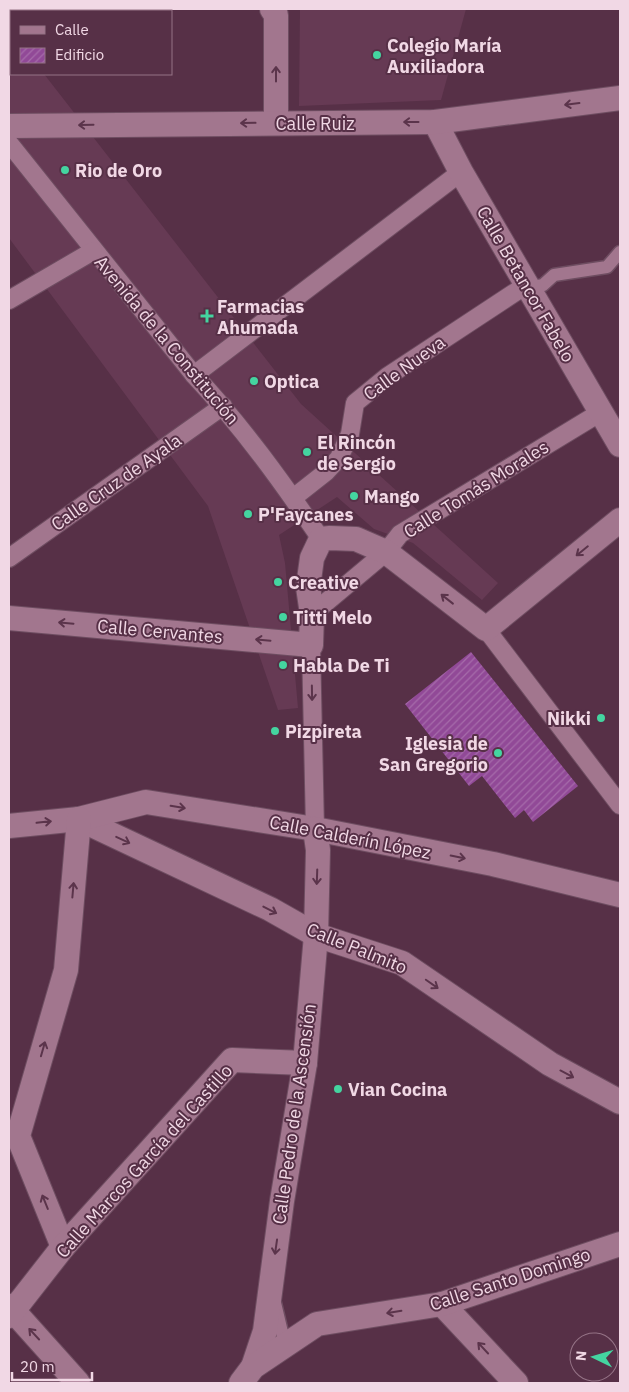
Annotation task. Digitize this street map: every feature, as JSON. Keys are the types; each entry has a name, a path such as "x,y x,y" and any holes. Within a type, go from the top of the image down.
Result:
{"street":[{"path":"272,9 276,15 276,123"},
{"name":"Calle Ruiz","path":"9,126 435,122 620,98"},
{"name":"Calle Betancor Fabelo","path":"435,122 461,172 620,444"},
{"name":"Avenida de la Constitución","path":"9,143 93,251 194,375 223,406 326,538"},
{"path":"194,375 461,172"},
{"path":"9,300 93,251"},
{"name":"Calle Nueva","path":"293,498 326,472 339,458 350,434 355,403 396,370 516,290 528,288"},
{"name":"Calle Cruz de Ayala","path":"9,558 223,406"},
{"name":"Calle Tomás Morales","path":"312,614 386,552 400,534 601,412"},
{"path":"486,629 620,520"},
{"path":"316,829 311,645 312,614 308,587 312,558 326,538 356,539 386,552 486,629 620,804"},
{"name":"Calle Cervantes","path":"9,618 311,645"},
{"name":"Calle Calderín López","path":"9,826 79,819 146,802 316,829 494,864 620,895"},
{"path":"64,1247 18,1136 66,970 79,819"},
{"name":"Calle Palmito","path":"79,819 270,909 316,935 402,963 550,1064 620,1102"},
{"name":"Calle Pedro de la Ascensión","path":"250,1377 265,1331 282,1201 305,1063 316,935 318,850 316,829"},
{"name":"Calle Marcos García del Castillo","path":"10,1311 64,1247 232,1060 305,1063"},
{"name":"Calle Santo Domingo","path":"250,1377 285,1345 317,1324 442,1304 620,1244"},
{"path":"442,1304 516,1383"},
{"path":"10,1311 78,1383"}],"lane":[{"path":"528,288 543,284 554,275 607,267 620,252"},
{"path":"271,1286 285,1345"}],"shaded area":[{"name":"Colegio María Auxiliadora","path":"300,9 466,9 441,100 299,106"},
{"path":"9,28 10,75 45,75 301,404 498,583 482,600 413,543 374,529 337,497 279,535 285,563 298,708 278,710 208,506 9,238"}],"building":[{"name":"Iglesia de San Gregorio","path":"471,652 578,786 533,822 524,810 515,818 482,776 469,786 405,704"}],"place":[{"name":"Colegio María Auxiliadora","path":"377,55"},
{"name":"Rio de Oro","path":"65,170"},
{"name":"Farmacias Ahumada","path":"207,316"},
{"name":"Optica","path":"254,381"},
{"name":"El Rincón de Sergio","path":"307,452"},
{"name":"Mango","path":"354,496"},
{"name":"P'Faycanes","path":"248,514"},
{"name":"Creative","path":"278,582"},
{"name":"Titti Melo","path":"283,617"},
{"name":"Habla De Ti","path":"283,665"},
{"name":"Nikki","path":"601,718"},
{"name":"Pizpireta","path":"275,731"},
{"name":"Iglesia de San Gregorio","path":"498,753"},
{"name":"Vian Cocina","path":"338,1089"}]}
